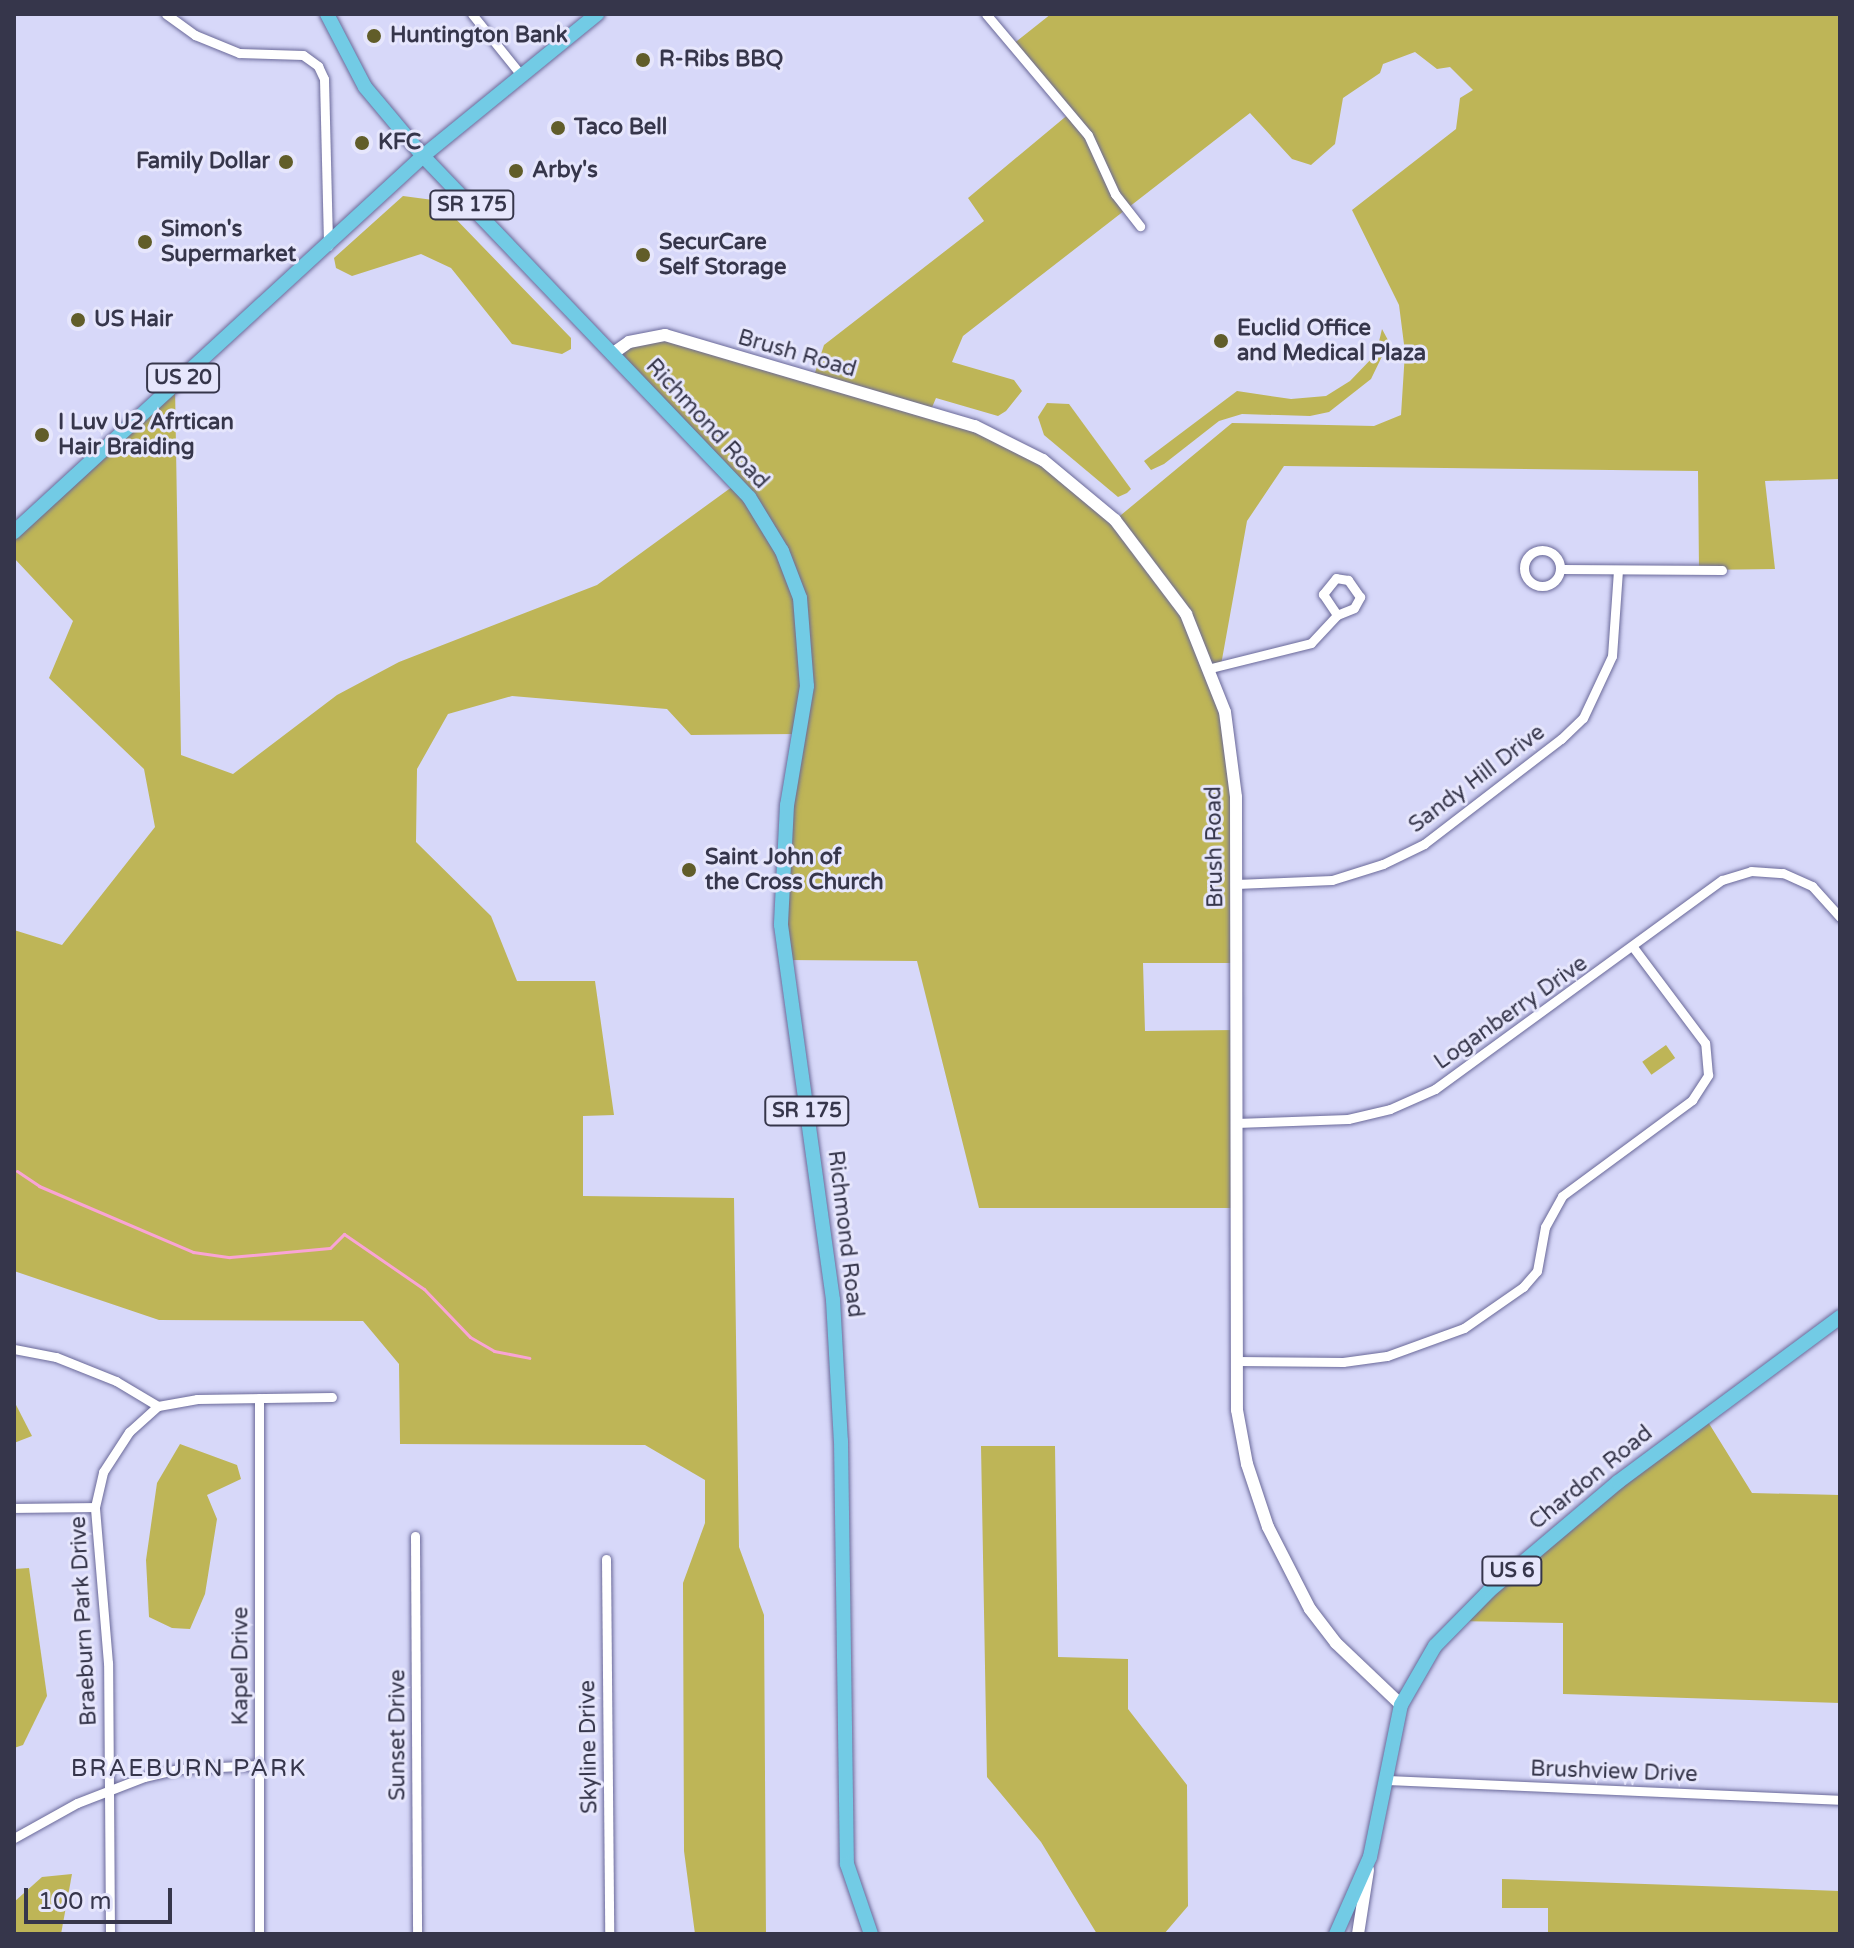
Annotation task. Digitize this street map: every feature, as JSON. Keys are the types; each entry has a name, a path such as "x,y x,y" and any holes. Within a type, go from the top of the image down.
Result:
{"main road":[{"name":"SR 175","path":"327,14 365,87 423,156"},
{"name":"US 20","path":"15,528 328,246 423,156 597,14"},
{"name":"Richmond Road","path":"423,156 559,293 612,354 749,497 782,551 802,612 807,686 787,805 781,925 833,1300 841,1441 847,1864 871,1934"},
{"name":"Chardon Road","path":"1336,1934 1370,1857 1401,1705 1435,1646 1489,1591 1618,1482 1840,1317"}],"street":[{"path":"166,14 195,35 239,53 303,55 318,66 324,79 328,246"},
{"path":"472,14 521,75"},
{"path":"986,14 1088,135 1115,194 1140,226"},
{"name":"Brush Road","path":"612,354 629,342 665,335 975,426 1043,460 1115,520 1144,552 1186,614 1211,668 1232,756 1236,884 1237,1410 1247,1464 1293,1580 1336,1643 1401,1705"},
{"path":"1561,569 1555,581 1539,586 1525,576 1523,563 1533,552 1544,549 1561,569 1722,570"},
{"name":"Sandy Hill Drive","path":"1236,884 1332,880 1383,864 1424,844 1561,739 1583,718 1612,656 1618,570"},
{"path":"1211,668 1295,650 1322,635 1337,615 1351,611 1359,601 1358,591 1348,580 1336,578 1323,594 1337,615"},
{"name":"Loganberry Drive","path":"1236,1123 1299,1124 1390,1109 1476,1064 1722,880 1751,871 1783,873 1812,886 1840,917"},
{"path":"1237,1361 1343,1362 1387,1356 1464,1328 1523,1287 1537,1271 1545,1227 1562,1196 1692,1100 1708,1075 1705,1043 1633,947"},
{"path":"14,1349 56,1357 104,1376 158,1406 197,1399 332,1397"},
{"name":"Kapel Drive","path":"259,1398 259,1934"},
{"name":"Braeburn Park Drive","path":"110,1934 108,1663 95,1507 103,1472 117,1447 158,1406"},
{"path":"14,1508 95,1507"},
{"name":"Sunset Drive","path":"415,1536 417,1934"},
{"name":"Skyline Drive","path":"606,1559 609,1934"},
{"path":"14,1838 110,1789 180,1769 259,1765"},
{"name":"Brushview Drive","path":"1386,1780 1840,1800"},
{"path":"1358,1934 1370,1857"}],"shaded area":[{"path":"1051,14 1840,14 1840,479 1765,481 1775,569 1699,570 1698,471 1284,466 1247,521 1221,665 1211,668 1232,749 1236,963 1143,963 1145,1031 1236,1030 1237,1208 979,1208 917,961 786,960 782,931 798,734 691,735 667,709 512,696 448,714 417,769 416,842 491,916 517,981 595,981 614,1115 583,1116 583,1196 734,1198 739,1547 764,1615 766,1934 695,1934 684,1851 683,1583 705,1523 705,1480 645,1445 400,1444 399,1364 363,1321 159,1320 14,1271 14,930 62,945 155,827 144,769 49,678 73,621 14,558 14,532 175,386 181,755 233,774 337,695 399,662 597,585 736,484 612,354 652,335 813,379 824,345 984,221 968,198 1070,113 1013,44","holes":["1415,52 1437,69 1450,67 1473,90 1460,98 1456,129 1352,210 1399,305 1405,352 1401,415 1374,426 1232,423 1115,520 1043,460 930,412 936,398 998,416 1006,411 1022,391 1014,380 952,362 963,336 1250,113 1292,159 1311,165 1335,144 1343,98 1380,73 1383,64"]},
{"path":"403,196 433,200 450,213 571,338 571,349 562,354 512,344 451,268 421,254 352,276 336,268 334,258"},
{"path":"1382,329 1389,342 1371,379 1329,412 1310,416 1242,414 1219,421 1164,464 1151,470 1144,461 1237,391 1291,399 1326,396 1350,381 1376,354"},
{"path":"1047,403 1069,404 1131,489 1127,493 1118,497 1044,435 1038,417"},
{"path":"1666,1045 1675,1058 1651,1075 1642,1062"},
{"path":"14,1401 32,1436 14,1443"},
{"path":"1705,1417 1752,1493 1840,1495 1840,1703 1563,1694 1563,1623 1457,1621"},
{"path":"180,1444 237,1465 241,1479 207,1495 217,1519 205,1594 190,1629 172,1628 149,1617 146,1560 157,1483"},
{"path":"981,1446 1055,1446 1058,1657 1128,1659 1128,1709 1187,1785 1188,1906 1164,1934 1097,1934 1041,1842 987,1777"},
{"path":"29,1568 47,1696 23,1745 14,1748 14,1569"},
{"path":"72,1874 61,1934 14,1934 14,1902 42,1877"},
{"path":"1502,1879 1840,1891 1840,1934 1548,1934 1548,1908 1502,1908"}],"waterway":[{"path":"17,1171 39,1186 193,1252 230,1257 330,1248 344,1234 424,1289 470,1337 494,1351 529,1358"}],"place":[{"name":"Huntington Bank","path":"374,36"},
{"name":"R-Ribs BBQ","path":"643,60"},
{"name":"Taco Bell","path":"558,128"},
{"name":"KFC","path":"362,143"},
{"name":"Family Dollar","path":"286,162"},
{"name":"Arby's","path":"516,171"},
{"name":"Simon's Supermarket","path":"145,242"},
{"name":"SecurCare Self Storage","path":"643,255"},
{"name":"US Hair","path":"78,320"},
{"name":"Euclid Office and Medical Plaza","path":"1221,341"},
{"name":"I Luv U2 Afrtican Hair Braiding","path":"42,435"},
{"name":"Saint John of the Cross Church","path":"689,870"}],"district":[{"name":"BRAEBURN PARK","path":"189,1769"}]}
